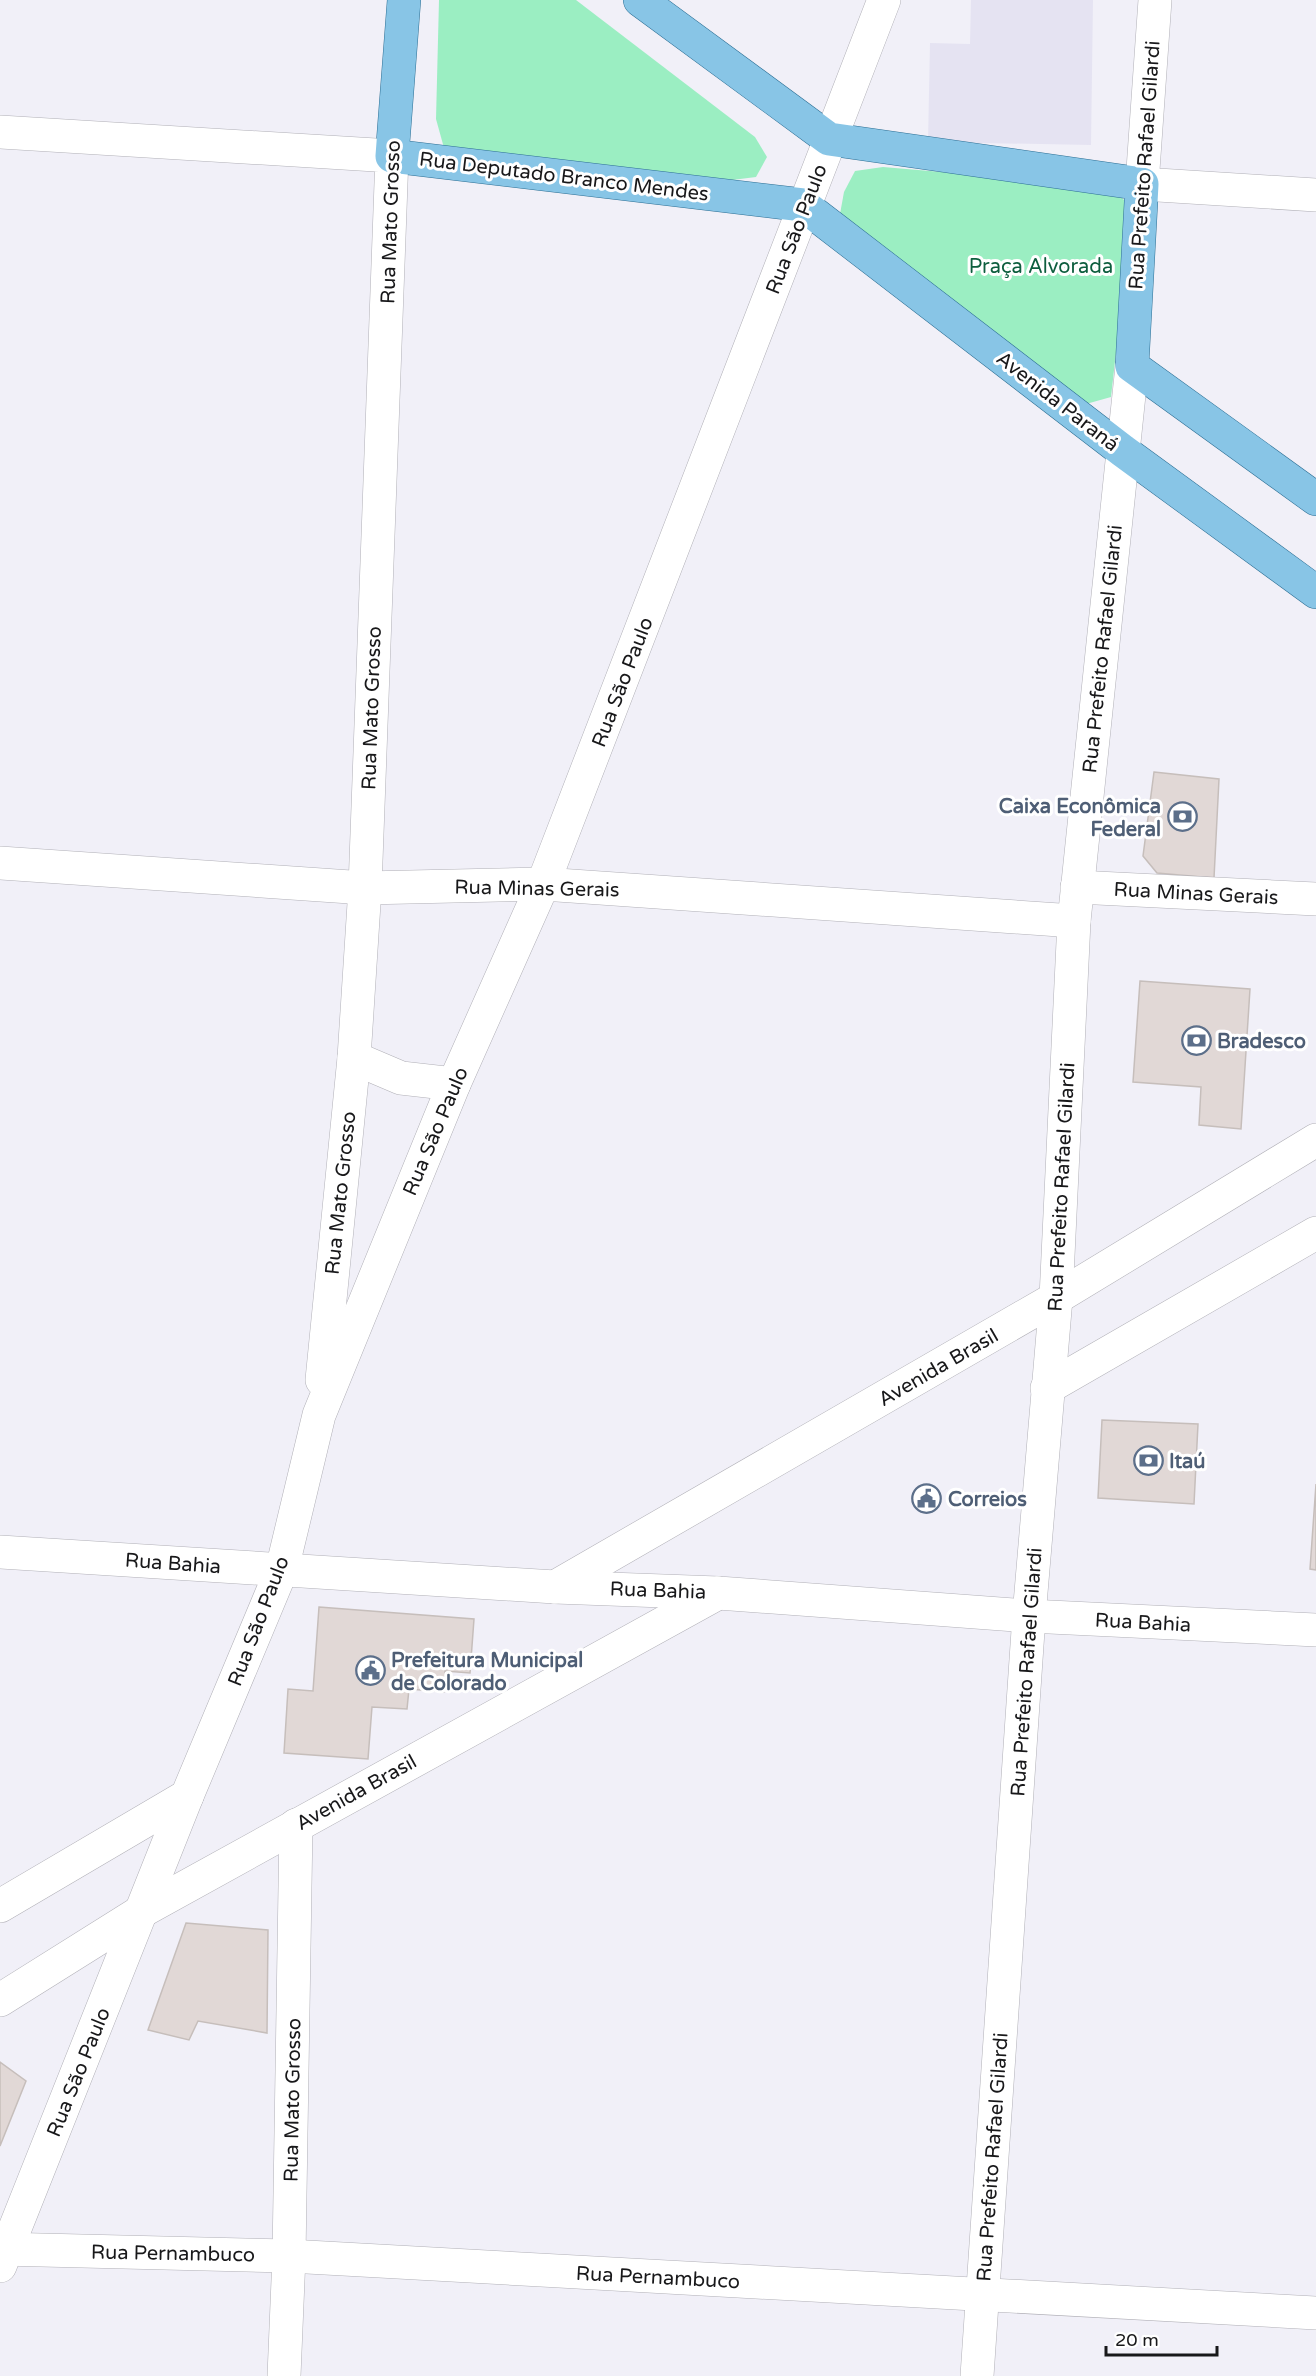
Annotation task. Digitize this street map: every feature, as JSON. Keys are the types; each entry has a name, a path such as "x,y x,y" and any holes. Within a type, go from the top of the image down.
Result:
{"main road":[{"name":"Rua Mato Grosso","path":"392,156 404,0"},
{"path":"640,0 829,139 1142,184"},
{"name":"Rua Deputado Branco Mendes","path":"392,156 803,205"},
{"name":"Rua Prefeito Rafael Gilardi","path":"1132,366 1142,184"},
{"name":"Avenida Paraná","path":"803,205 1123,451 1316,592"},
{"path":"1132,366 1316,499"}],"street":[{"name":"Rua São Paulo","path":"2,2255 187,1796 282,1569 319,1415 454,1084 543,884 884,0"},
{"name":"Rua Prefeito Rafael Gilardi","path":"1142,184 1155,0"},
{"name":"Rua Deputado Branco Mendes","path":"0,132 392,156"},
{"name":"Rua Mato Grosso","path":"319,1415 354,1058 365,888 392,156"},
{"path":"1142,184 1316,195"},
{"name":"Rua Prefeito Rafael Gilardi","path":"977,2376 1029,1616 1056,1299 1074,921 1132,366"},
{"name":"Rua Minas Gerais","path":"0,863 365,888 543,884 1074,921"},
{"name":"Rua Minas Gerais","path":"1077,887 1316,899"},
{"path":"354,1058 401,1078 454,1084"},
{"name":"Avenida Brasil","path":"555,1587 1056,1299 1316,1140"},
{"path":"1047,1388 1316,1233"},
{"name":"Rua Bahia","path":"0,1552 555,1587 718,1593 1029,1616 1316,1630"},
{"name":"Avenida Brasil","path":"0,2000 142,1911 718,1593"},
{"path":"0,1906 187,1796"},
{"name":"Rua Mato Grosso","path":"284,2376 289,2256 296,1825"},
{"name":"Rua Pernambuco","path":"2,2255 289,2256 1316,2313"}],"shaded area":[{"path":"971,0 1093,0 1091,145 928,142 930,43 970,44"}],"green space":[{"path":"439,0 576,0 755,137 767,157 756,177 732,180 444,148 436,119"},
{"name":"Praça Alvorada","path":"883,167 1096,185 1121,196 1132,211 1111,397 1086,404 840,214 844,192 855,171"}],"building":[{"name":"Caixa Econômica Federal","path":"1154,772 1219,779 1214,878 1157,873 1143,856"},
{"path":"1140,981 1250,989 1241,1129 1199,1125 1201,1087 1133,1082"},
{"name":"Itaú","path":"1102,1420 1198,1424 1194,1504 1098,1498"},
{"path":"1316,1484 1316,1570 1310,1569"},
{"name":"Prefeitura Municipal de Colorado","path":"319,1607 474,1619 470,1673 445,1671 444,1692 409,1689 407,1709 372,1707 368,1759 284,1753 288,1689 313,1691"},
{"path":"186,1923 268,1930 267,2033 198,2021 189,2040 148,2030"},
{"path":"0,2062 26,2081 0,2146"}],"place":[{"name":"Caixa Econômica Federal","path":"1182,817"},
{"name":"Bradesco","path":"1196,1041"},
{"name":"Itaú","path":"1148,1461"},
{"name":"Correios","path":"927,1499"},
{"name":"Prefeitura Municipal de Colorado","path":"370,1671"}]}
